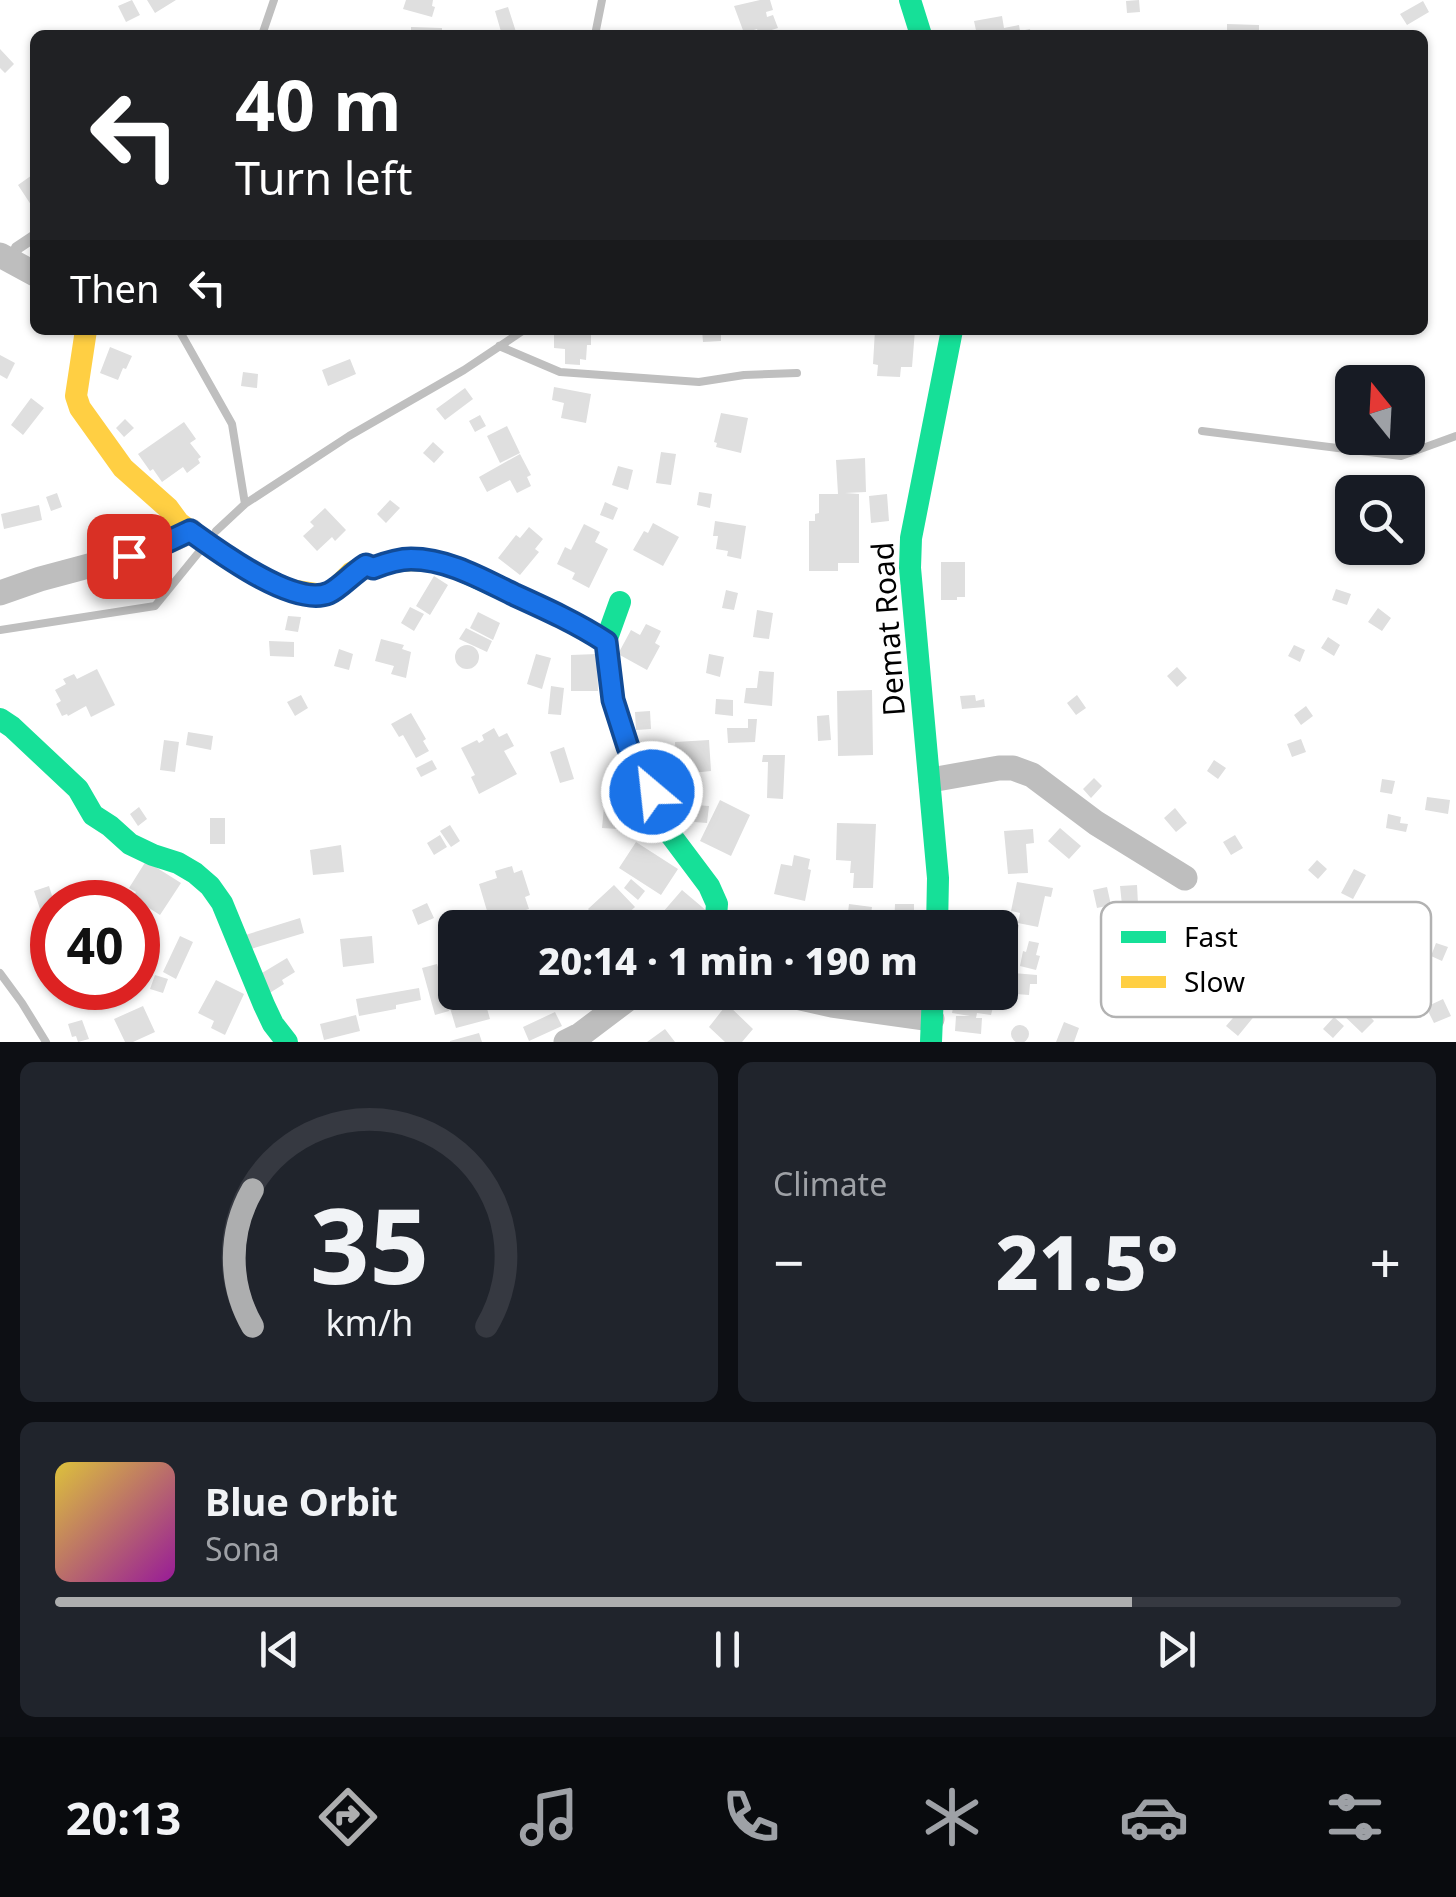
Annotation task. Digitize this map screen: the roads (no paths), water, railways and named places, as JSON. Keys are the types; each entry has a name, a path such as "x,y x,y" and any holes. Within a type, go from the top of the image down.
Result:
{"street":[{"path":"910,0 919,30"},
{"path":"6,258 30,271"},
{"path":"86,335 76,396 80,408 123,468 168,508 178,523 227,558 286,589 314,595 333,592 366,565 373,568 410,559 430,561 457,568 579,624 606,642"},
{"name":"Demat Road","path":"937,910 938,878 910,538 951,335"},
{"path":"0,593 152,549 190,531"},
{"path":"620,602 606,642 613,700 628,747 652,792 666,830 708,886 717,910"},
{"path":"0,718 78,789 93,814 130,844 178,864 210,886 222,902 273,1024 287,1042"},
{"path":"930,780 999,768 1032,775 1096,823 1185,878"},
{"path":"566,1042 613,1010"},
{"path":"870,1010 932,1018"}],"lane":[{"path":"6,258 30,239"}],"waterway":[{"path":"264,30 274,0"},
{"path":"596,30 602,0"},
{"path":"182,335 232,424 245,504 216,531"},
{"path":"245,504 516,335"},
{"path":"499,346 560,372 699,382 797,373"},
{"path":"1202,431 1401,456 1456,436"},
{"path":"0,630 155,606 199,552"},
{"path":"0,973 46,1042"}]}
